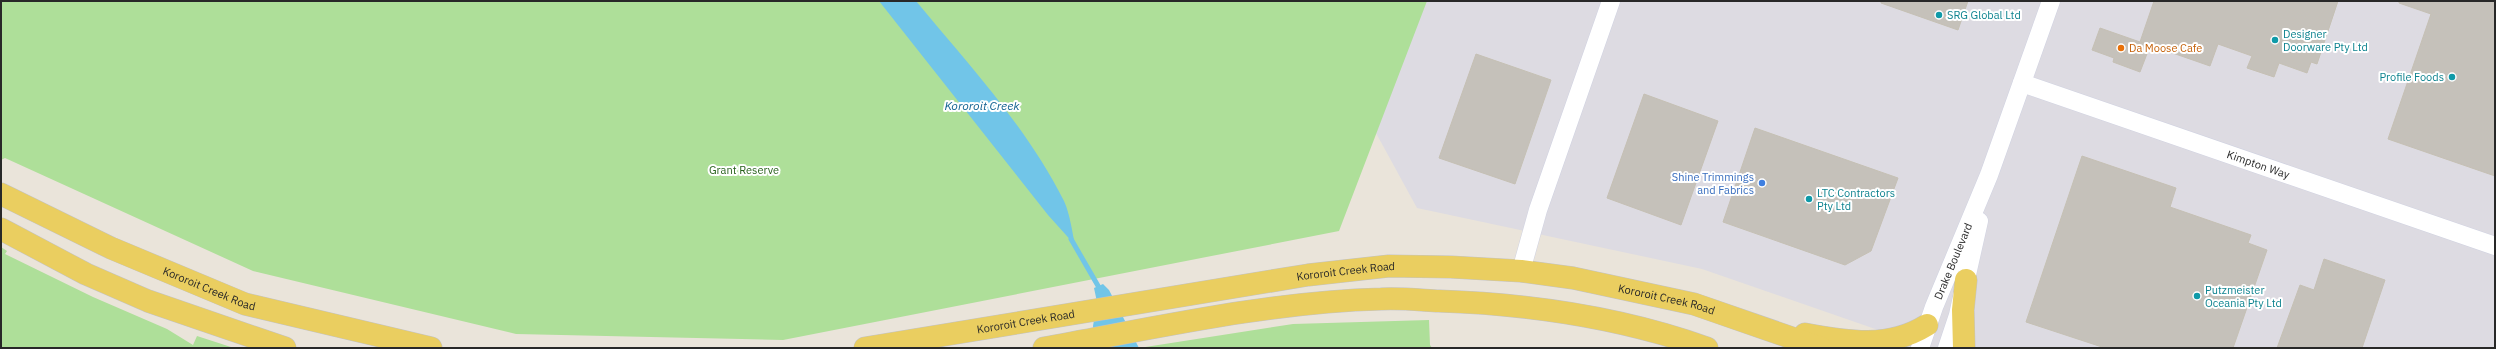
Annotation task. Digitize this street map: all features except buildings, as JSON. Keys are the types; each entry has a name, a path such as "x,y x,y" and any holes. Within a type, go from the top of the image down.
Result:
{"main road":[{"name":"Kororoit Creek Road","path":"1,194 111,248 245,304 431,348"},
{"path":"1,229 86,274 148,301 285,348"},
{"name":"Kororoit Creek Road","path":"864,348 1308,275 1389,266 1451,267 1521,271 1632,290 1694,304 1821,348"},
{"path":"1964,348 1963,310 1966,280"},
{"path":"1044,348 1188,322 1270,310 1382,299 1486,303 1545,308 1651,329 1707,348"},
{"path":"1757,325 1861,342 1895,340 1928,325"}],"street":[{"path":"1521,271 1538,210 1611,1"},
{"name":"Drake Boulevard","path":"1920,348 1989,175 2051,1"},
{"name":"Kimpton Way","path":"2022,82 2495,246"},
{"name":"Drake Boulevard","path":"1947,348 1958,316 1989,175"}],"shaded area":[{"path":"1424,1 2495,1 2495,348 1930,348 1702,269 1417,208 1376,133"}],"green space":[{"name":"Grant Reserve","path":"1,1 1427,1 1339,231 783,340 516,334 253,271 5,158 1,160"},
{"path":"1,247 7,251 5,254 93,297 167,329 193,345 197,336 234,348 1,348"},
{"path":"1429,320 1430,345 1432,348 1139,348 1293,324"}],"water":[{"name":"Kororoit Creek","path":"879,1 916,1 976,72 1033,147 1049,174 1066,206 1075,245 1048,215"},
{"path":"1103,284 1109,290 1139,348 1095,348 1093,326 1097,302 1094,288"}],"waterway":[{"name":"Kororoit Creek","path":"1071,239 1101,291"}],"place":[{"name":"SRG Global Ltd","path":"1939,15"},
{"name":"Designer Doorware Pty Ltd","path":"2275,40"},
{"name":"Da Moose Cafe","path":"2121,48"},
{"name":"Profile Foods","path":"2452,77"},
{"name":"Shine Trimmings and Fabrics","path":"1762,183"},
{"name":"LTC Contractors Pty Ltd","path":"1809,199"},
{"name":"Putzmeister Oceania Pty Ltd","path":"2197,296"}]}
